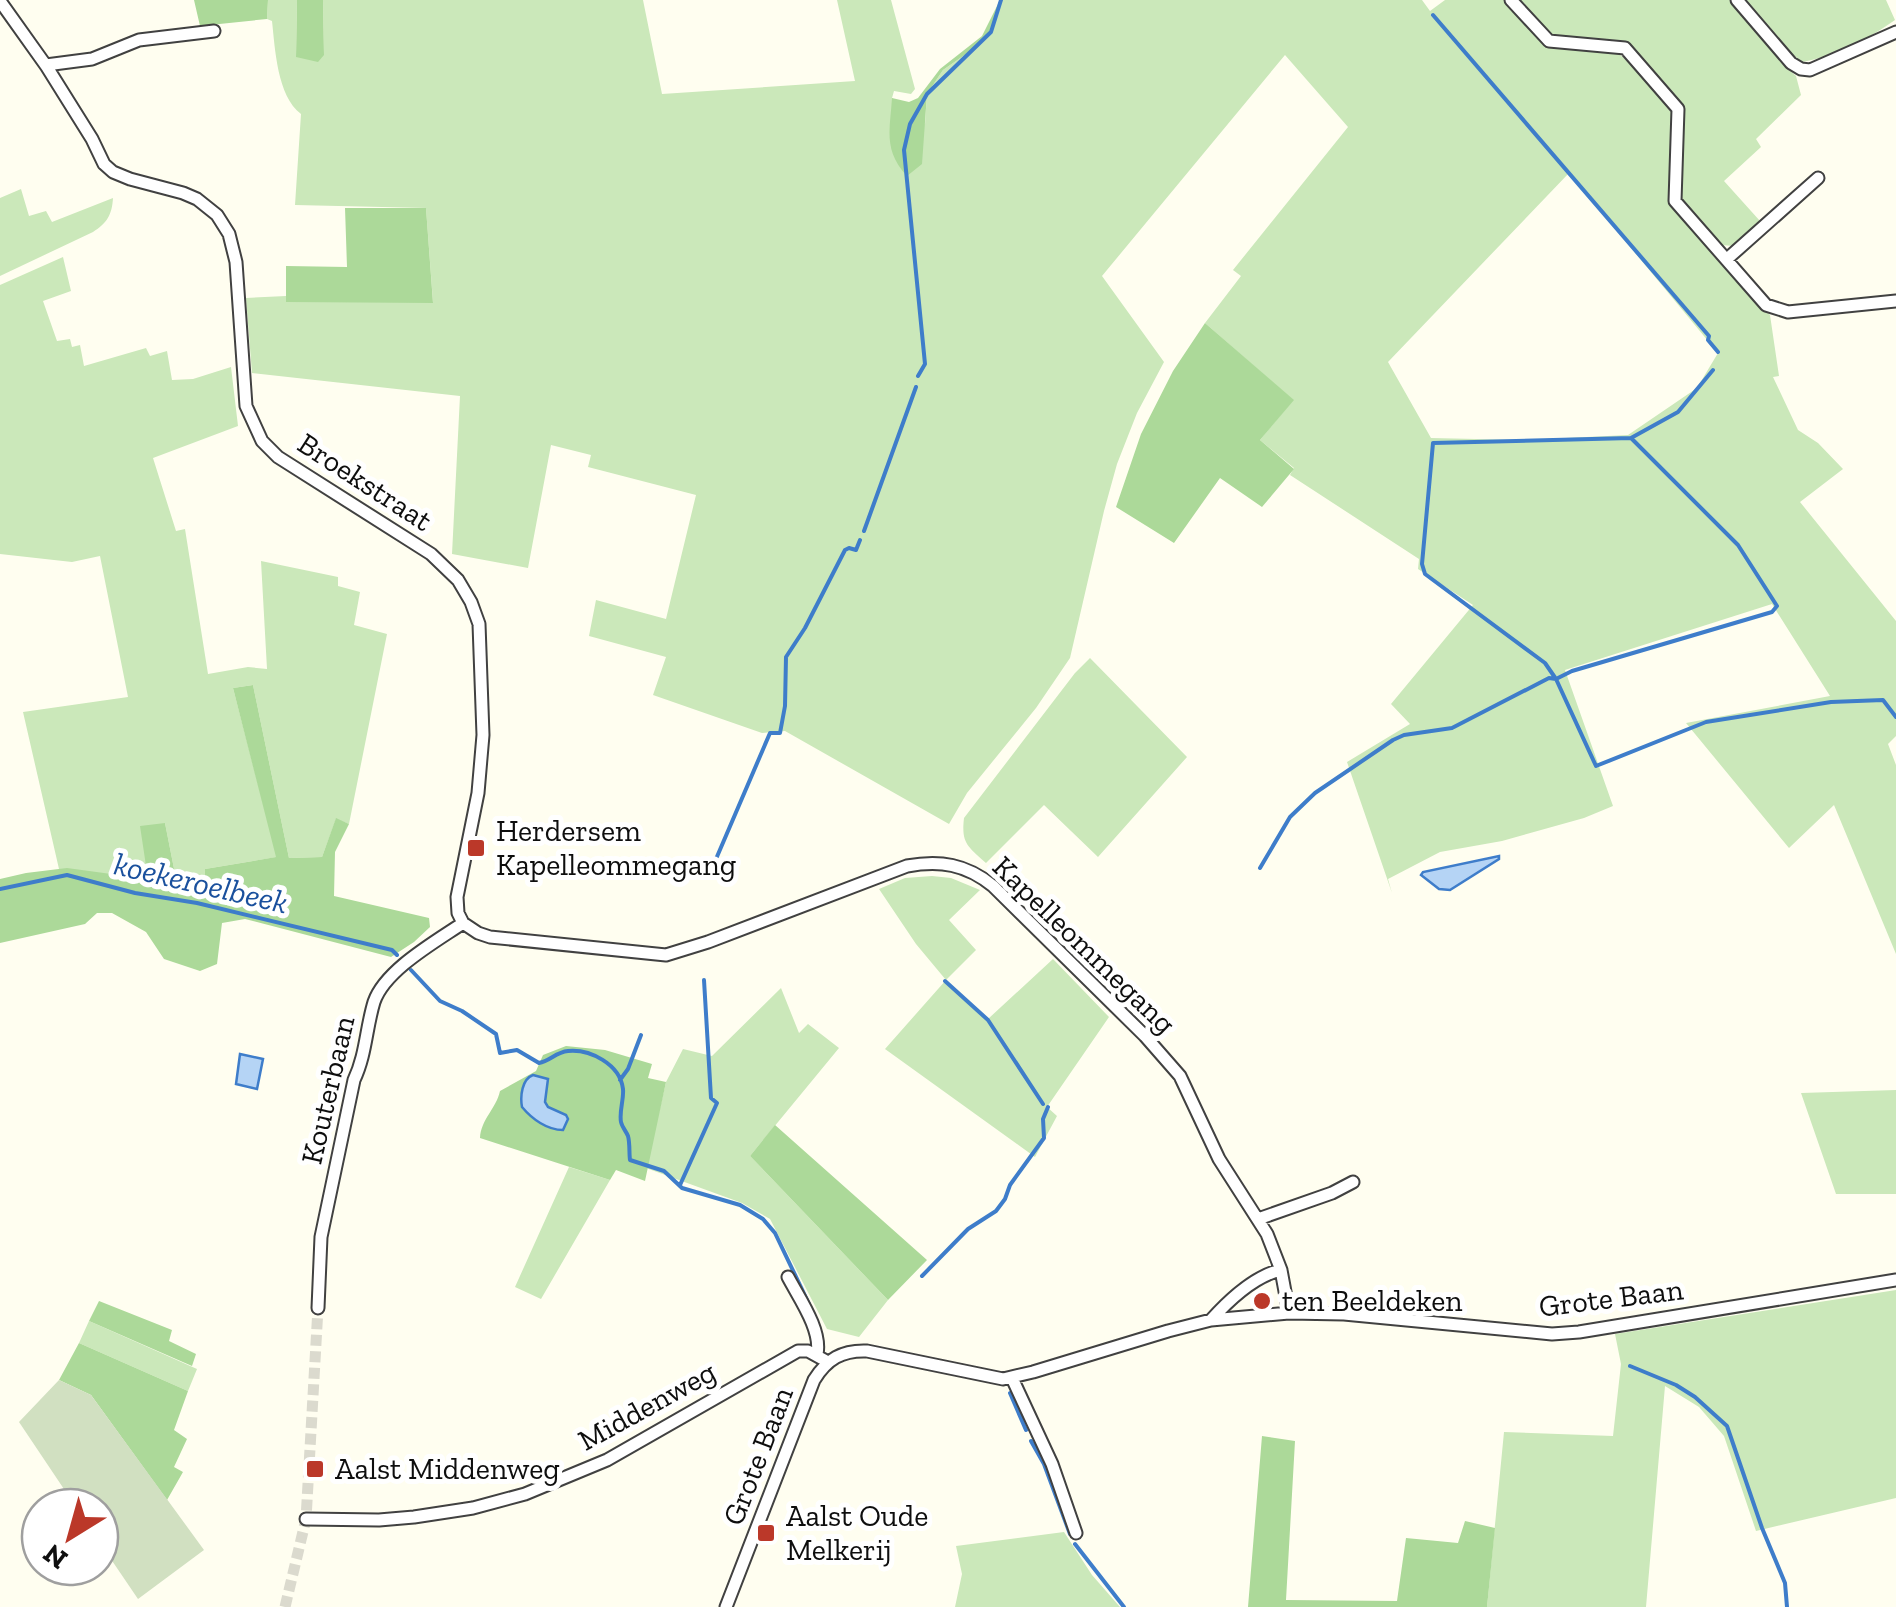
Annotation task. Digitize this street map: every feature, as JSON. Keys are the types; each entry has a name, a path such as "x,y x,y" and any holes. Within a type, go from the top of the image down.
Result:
{"street":[{"path":"1511,0 1549,41 1625,48 1678,109 1676,201 1766,305 1788,312 1896,301"},
{"path":"1737,0 1800,69 1810,70 1896,32"},
{"name":"Broekstraat","path":"0,1 46,65 104,164 130,179 197,199 217,215 229,234 236,262 246,406 262,442 278,457 431,554 458,580 471,602 479,624 483,735 478,793 457,897 462,923"},
{"path":"46,65 92,60 139,40 214,31"},
{"path":"1727,259 1818,178"},
{"name":"Kapelleommegang","path":"462,923 478,934 490,936 666,955 907,866 941,862 981,876 1180,1076 1219,1159 1267,1234 1281,1270 1289,1314"},
{"name":"Kouterbaan","path":"318,1308 321,1238 374,1001 390,976 462,923"},
{"path":"1258,1219 1352,1182"},
{"name":"Grote Baan","path":"1211,1320 1268,1273 1281,1270"},
{"path":"788,1277 809,1319 822,1358"},
{"name":"Grote Baan","path":"726,1607 822,1358 866,1351 992,1378 1012,1378 1211,1320 1344,1314 1552,1334 1896,1280"},
{"name":"Middenweg","path":"306,1519 414,1517 473,1508 525,1494 607,1460 798,1351 822,1358"},
{"path":"1012,1378 1052,1464 1076,1534"}],"green space":[{"path":"194,0 268,0 267,19 200,26"},
{"path":"268,0 297,0 296,57 324,55 323,0 643,0 662,94 855,81 837,0 891,0 915,89 911,94 894,91 892,98 925,124 927,94 943,70 991,32 1003,0 1422,0 1430,11 1445,0 1504,0 1546,45 1618,53 1671,112 1670,204 1770,315 1779,376 1773,377 1798,430 1818,443 1843,469 1800,502 1896,621 1896,736 1888,744 1896,765 1896,954 1834,805 1789,848 1686,723 1830,696 1772,604 1565,670 1613,806 1502,841 1440,852 1388,879 1392,893 1347,762 1410,724 1391,704 1473,605 1418,569 1419,559 1290,475 1294,468 1260,440 1293,400 1205,323 1241,276 1233,270 1348,127 1285,55 1102,276 1164,362 1137,413 1117,464 1070,658 1036,708 967,793 949,824 785,731 762,733 653,695 666,657 589,636 596,600 666,619 696,495 588,467 591,455 551,445 528,568 452,554 460,396 252,373 246,298 286,296 287,302 433,302 426,208 295,205 301,114 282,84 272,21 267,19","holes":["1569,173 1718,353 1697,388 1628,435 1522,440 1431,438 1388,362"]},
{"path":"297,0 323,0 324,55 318,62 296,57"},
{"path":"1000,0 991,32 943,70 927,94 922,164 907,176 891,148 892,98 909,102 918,98 940,69 982,36"},
{"path":"1516,0 1731,0 1796,76 1801,95 1756,139 1761,147 1724,181 1760,221 1734,246 1721,245 1682,202 1682,107 1631,49 1557,37 1542,29"},
{"path":"1744,0 1886,0 1895,20 1851,46 1802,62"},
{"path":"21,189 29,216 46,211 52,222 113,198 105,222 93,232 0,276 0,198"},
{"path":"345,208 426,208 433,303 286,302 286,266 347,267"},
{"path":"63,257 71,291 43,301 57,341 70,339 72,347 80,345 84,366 146,348 150,356 167,351 172,380 193,379 231,367 238,426 153,458 176,531 185,529 208,674 248,667 267,669 261,561 338,577 338,586 360,592 354,625 387,634 349,824 336,819 322,857 289,858 253,685 233,688 277,857 205,869 204,894 179,894 165,823 148,879 59,869 23,712 128,697 100,556 72,562 0,554 0,285"},
{"path":"1205,323 1294,400 1260,440 1294,469 1262,507 1220,478 1174,543 1116,507 1141,434 1173,371"},
{"path":"1090,658 1187,757 1098,857 1044,805 986,863 967,844 964,818"},
{"path":"253,685 289,858 322,857 336,818 349,824 335,852 334,896 429,918 430,927 391,957 245,919 222,923 217,964 200,971 164,959 146,932 112,913 97,913 85,924 0,943 0,879 67,868 148,879 140,826 165,823 179,894 204,894 205,869 276,857 233,688"},
{"path":"905,878 951,878 980,890 949,920 976,950 946,980 879,889"},
{"path":"1053,959 1109,1017 1047,1107 1057,1116 1035,1157 885,1049 946,980 988,1019"},
{"path":"781,988 799,1033 808,1024 839,1048 750,1156 888,1300 859,1337 827,1329 770,1219 742,1203 646,1168 666,1082 683,1049 712,1056"},
{"path":"566,1046 605,1050 652,1064 648,1078 666,1082 645,1181 616,1170 610,1180 480,1138 500,1091 536,1071 543,1055"},
{"path":"1896,1090 1896,1194 1836,1194 1801,1093"},
{"path":"775,1125 927,1260 888,1300 750,1156"},
{"path":"569,1167 610,1180 541,1299 515,1287"},
{"path":"1896,1290 1896,1498 1756,1531 1724,1436 1699,1407 1665,1386 1646,1607 1487,1607 1504,1432 1613,1436 1621,1364 1615,1334"},
{"path":"99,1301 172,1330 169,1341 196,1354 192,1366 89,1321"},
{"path":"89,1321 197,1369 188,1391 79,1343"},
{"path":"79,1343 188,1391 174,1430 187,1439 174,1467 183,1472 167,1500 91,1395 59,1380"},
{"path":"59,1380 91,1395 204,1550 138,1599 120,1572 120,1487 63,1487 19,1422"},
{"path":"1262,1436 1295,1441 1286,1600 1397,1601 1406,1538 1458,1543 1465,1521 1495,1528 1487,1607 1248,1607"},
{"path":"1064,1532 1092,1575 1120,1607 955,1607 962,1574 956,1546"}],"water":[{"path":"1499,856 1450,890 1439,889 1421,875 1423,872"},
{"path":"240,1054 263,1059 257,1089 236,1084"},
{"path":"533,1075 548,1079 545,1102 566,1115 563,1130 540,1123 522,1107 523,1088"}],"waterway":[{"path":"918,376 925,364 904,150 910,124 927,94 991,32 1001,0"},
{"path":"1433,15 1709,336 1718,352"},
{"path":"1260,868 1290,817 1315,793 1393,740 1452,728 1549,678 1772,612 1777,606 1738,545 1631,438 1678,412 1713,370"},
{"path":"864,531 916,387"},
{"path":"1631,438 1433,443 1422,564 1425,574 1545,663 1596,766 1706,722 1831,702 1883,700 1896,717"},
{"path":"713,866 770,733 780,733 786,657 845,550 856,550 860,540"},
{"name":"koekeroelbeek","path":"0,889 67,875 392,950 397,955"},
{"name":"koekeroelbeek","path":"411,970 440,1001 496,1034 500,1053 517,1050 539,1063 577,1051 610,1065 623,1089 621,1118 629,1139 630,1160 664,1171 682,1188 740,1205 763,1219 775,1233 809,1304"},
{"path":"680,1185 717,1103 711,1098 704,980"},
{"path":"945,981 988,1020 1043,1104"},
{"path":"620,1080 641,1035"},
{"path":"922,1276 968,1229 996,1211 1005,1199 1010,1185 1044,1138 1043,1119 1048,1107"},
{"path":"1630,1366 1676,1385 1727,1426 1785,1583 1787,1607"},
{"path":"1010,1393 1026,1430"},
{"path":"1031,1441 1044,1464 1070,1534"},
{"path":"1075,1544 1124,1607"}],"tunnel":[{"path":"285,1607 306,1519 318,1308"}],"place":[{"name":"Herdersem Kapelleommegang","path":"476,848"},
{"name":"ten Beeldeken","path":"1262,1301"},
{"name":"Aalst Middenweg","path":"315,1469"},
{"name":"Aalst Oude Melkerij","path":"766,1533"}]}
